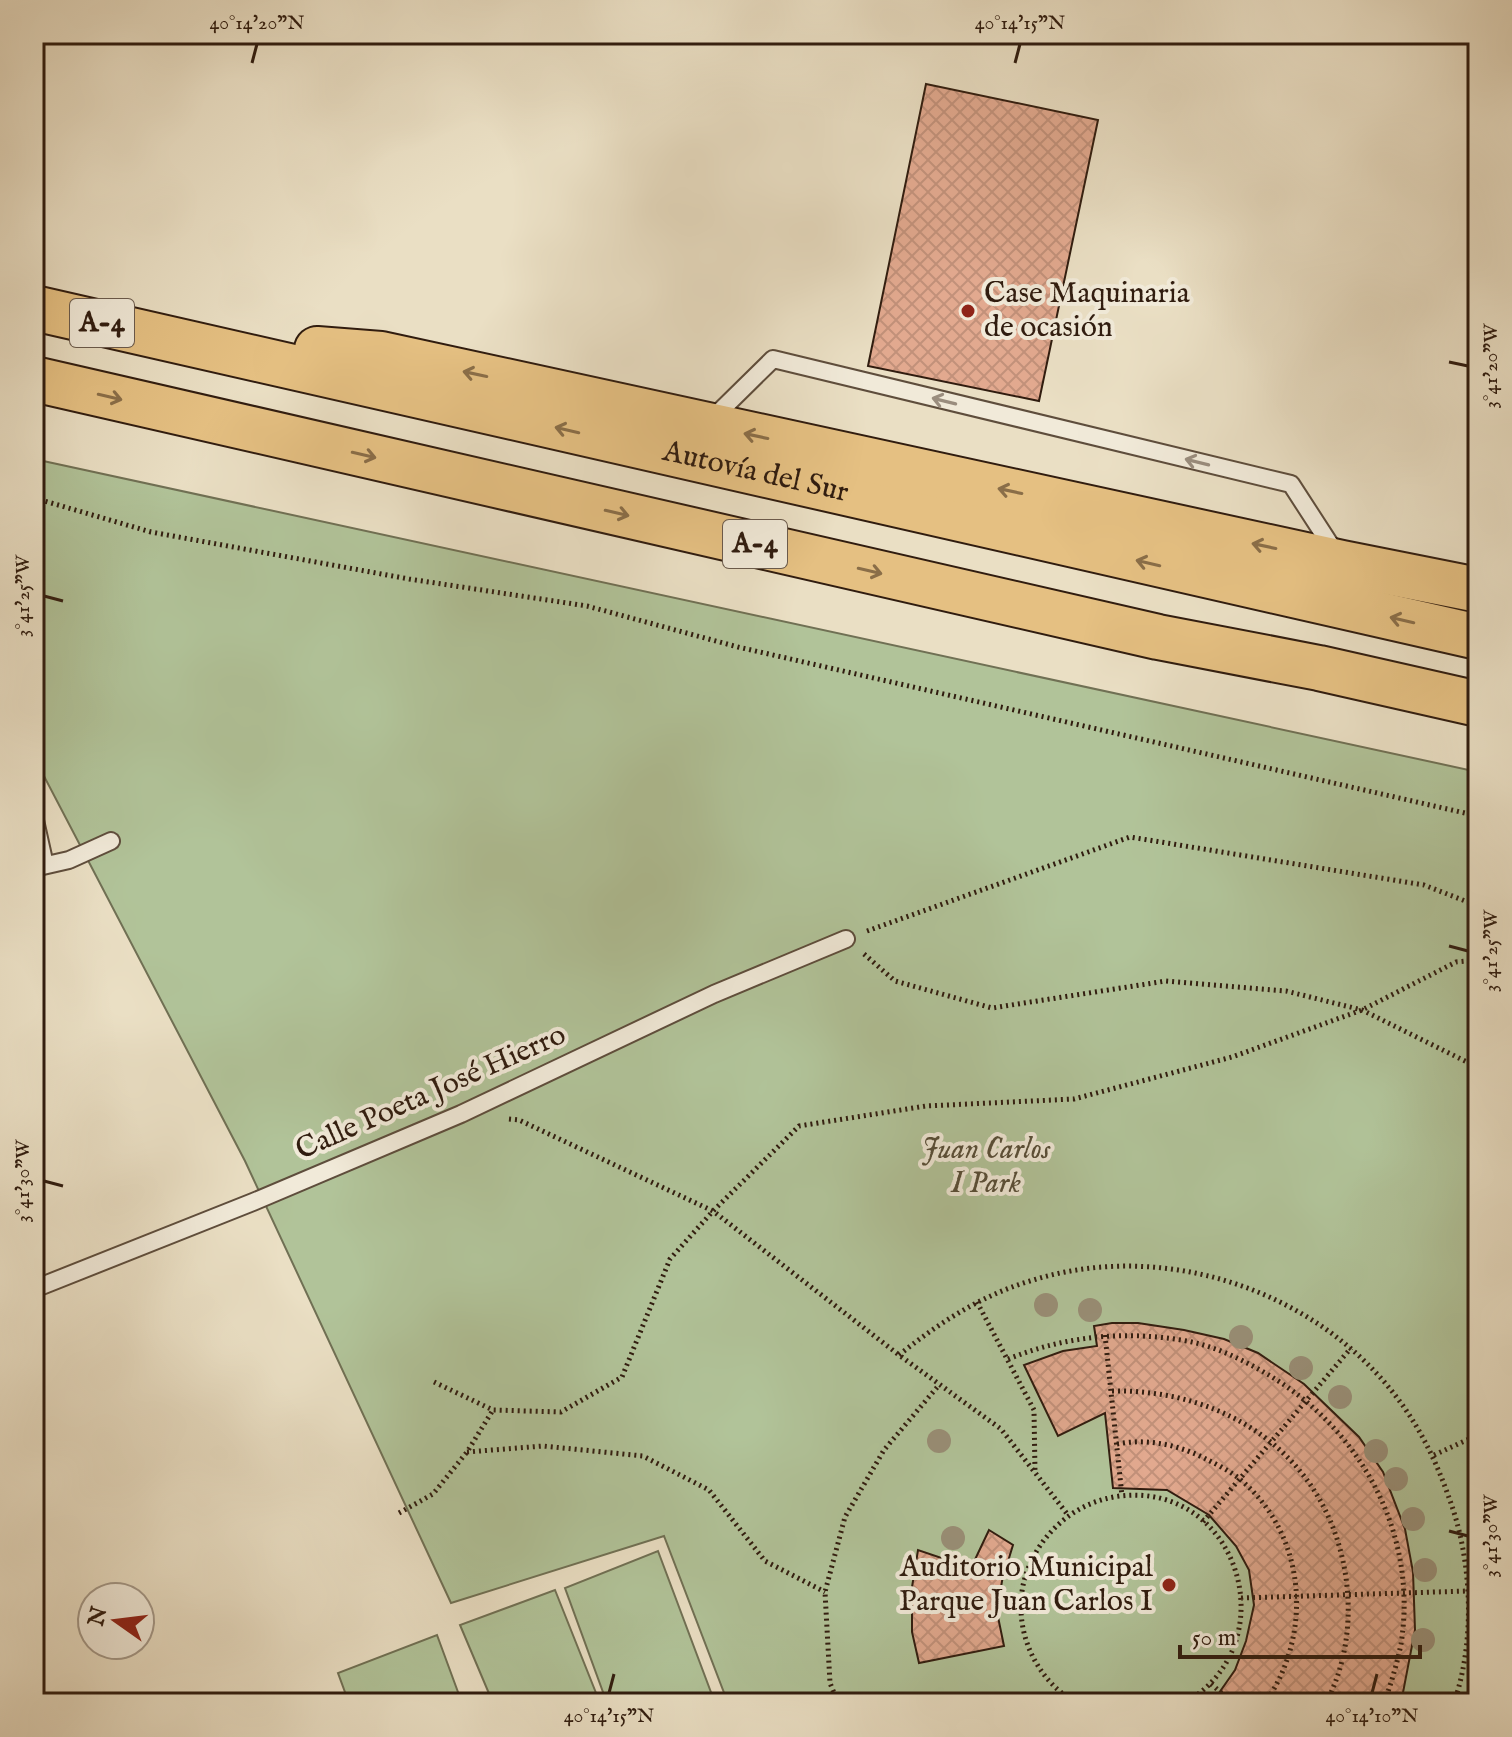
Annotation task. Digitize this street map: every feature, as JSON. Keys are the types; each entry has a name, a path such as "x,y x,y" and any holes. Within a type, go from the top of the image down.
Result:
{"highway":[{"name":"Autovía del Sur","path":"34,308 1478,637"},
{"path":"171,338 381,354 1478,590"},
{"name":"A-4","path":"34,379 1158,637 1319,668 1478,704"}],"lane":[{"path":"706,425 773,359 1291,484 1342,563"},
{"path":"34,816 40,866 69,860 111,841"},
{"name":"Calle Poeta José Hierro","path":"34,1289 253,1202 461,1114 714,994 846,939"}],"path":[{"path":"34,498 151,532 409,579 587,606 738,647 1478,816"},
{"path":"1478,906 1424,885 1130,837 846,939 895,981 992,1008 1166,981 1286,991 1362,1010 1478,1070"},
{"path":"434,1382 493,1410 561,1412 622,1377 670,1259 713,1211 799,1126 926,1106 1074,1099 1232,1057 1362,1010 1456,962 1478,960"},
{"path":"461,1114 519,1120 713,1211 899,1355 1001,1429 1068,1515"},
{"path":"899,1355 936,1326 977,1302 1030,1280 1086,1268 1143,1266 1199,1273 1254,1289 1305,1315 1351,1348 1398,1398 1434,1455 1458,1521 1468,1591 1466,1643 1454,1703"},
{"path":"977,1302 1034,1410 1035,1473"},
{"path":"1008,1359 1054,1343 1105,1335 1187,1341 1224,1352 1280,1381 1332,1423 1374,1480 1391,1520 1400,1559 1404,1593 1401,1643 1384,1703"},
{"path":"1105,1335 1122,1496"},
{"path":"1203,1522 1351,1348"},
{"path":"838,1703 830,1683 825,1592 845,1517 884,1450 939,1385"},
{"path":"1112,1391 1155,1393 1201,1403 1228,1415 1272,1442 1299,1468 1333,1524 1343,1555 1348,1594 1348,1632 1340,1669 1326,1703"},
{"path":"399,1513 433,1494 467,1452 493,1410"},
{"path":"1434,1455 1478,1435"},
{"path":"1117,1444 1147,1441 1195,1453 1240,1479 1267,1509 1284,1538 1293,1566 1297,1596 1295,1633 1286,1667 1265,1703"},
{"path":"467,1452 543,1446 643,1456 709,1490 765,1561 825,1592"},
{"path":"1077,1703 1054,1687 1030,1651 1021,1609 1022,1587 1038,1547 1068,1515 1087,1504 1122,1496 1151,1497 1172,1503 1203,1522 1223,1543 1233,1562 1241,1598 1240,1626 1235,1647 1211,1684 1185,1703"},
{"path":"1241,1598 1468,1591"},
{"path":"1211,1684 1233,1703"}],"green space":[{"name":"Juan Carlos I Park","path":"34,459 1478,772 1478,1703 728,1703 664,1536 451,1603 245,1161 34,757"},
{"path":"658,1551 715,1703 607,1703 565,1588"},
{"path":"555,1590 600,1703 493,1703 460,1625"},
{"path":"437,1635 462,1703 349,1703 338,1673"}],"building":[{"path":"926,84 1098,120 1039,401 868,366"},
{"path":"1138,1323 1184,1330 1224,1339 1258,1353 1304,1384 1359,1437 1383,1472 1405,1529 1413,1572 1415,1630 1401,1703 1212,1703 1235,1670 1246,1641 1254,1605 1249,1570 1236,1546 1209,1515 1167,1490 1113,1488 1105,1413 1058,1436 1024,1365 1063,1351 1097,1346 1094,1326"},
{"path":"989,1530 1013,1545 997,1612 1004,1646 919,1663 912,1632 912,1587 918,1550 971,1568"}],"place":[{"name":"Case Maquinaria de ocasión","path":"968,311"},
{"name":"Auditorio Municipal Parque Juan Carlos I","path":"1169,1585"}]}
